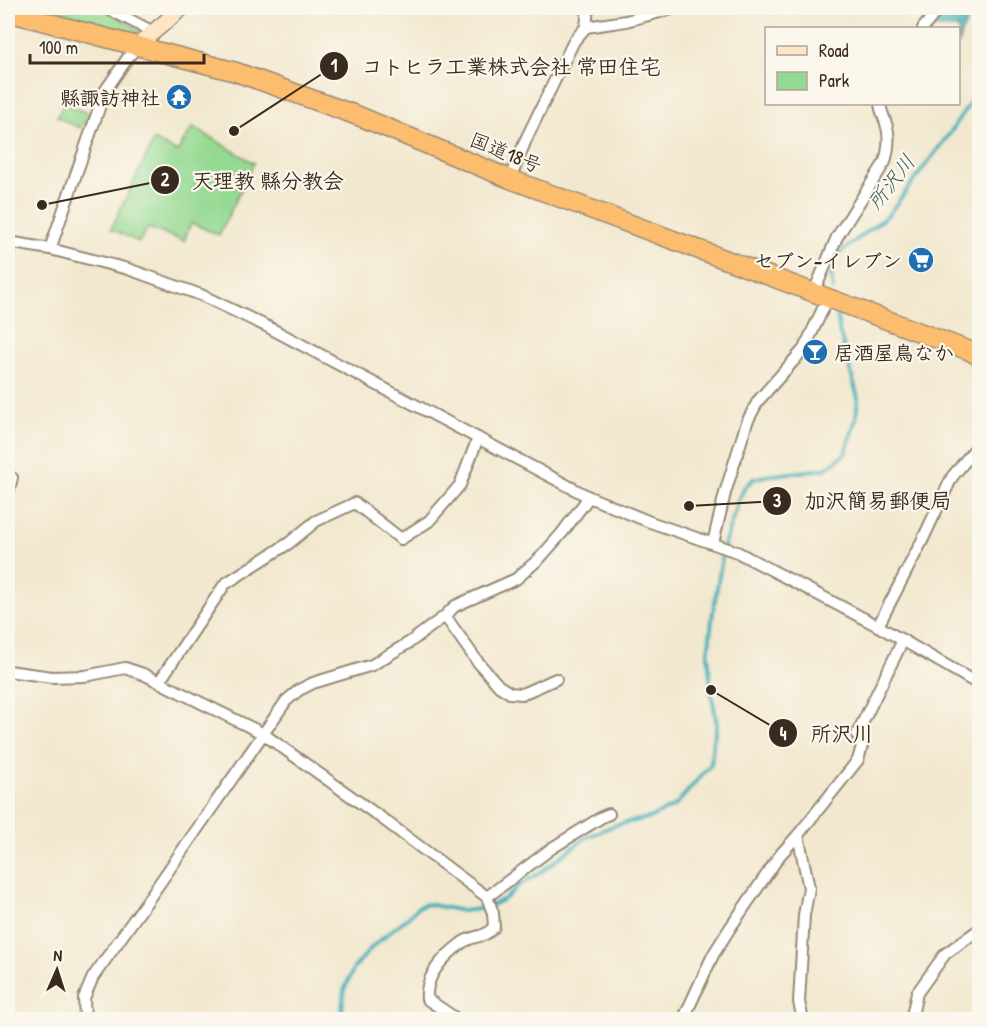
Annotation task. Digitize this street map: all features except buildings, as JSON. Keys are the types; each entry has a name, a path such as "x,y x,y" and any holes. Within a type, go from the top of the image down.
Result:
{"highway":[{"name":"国道18号","path":"8,12 236,72 351,113 510,179 970,351 980,357"}],"street":[{"path":"107,8 153,32"},
{"path":"50,249 105,91 138,46 182,8"},
{"path":"510,179 527,137 574,41 586,27 588,8"},
{"path":"586,27 626,21 675,8"},
{"path":"924,27 939,8"},
{"path":"713,543 725,493 747,422 758,400 804,349 837,237 885,162 888,150 888,129 880,105"},
{"path":"8,242 50,249 128,269 201,295 268,327 588,497 650,522 737,552 878,626 980,686"},
{"path":"159,682 225,584 289,543 316,521 355,503 401,539 429,521 460,485 478,438"},
{"path":"878,626 952,477 980,443"},
{"path":"8,476 12,478 8,493"},
{"path":"85,1020 84,998 93,977 286,700 313,683 372,665 410,642 455,606 516,579 540,558 562,533 588,497"},
{"path":"445,616 477,661 499,686 510,693 522,694 556,679"},
{"path":"682,1020 713,955 780,855 858,760 862,746 856,734 903,640"},
{"path":"8,671 52,677 86,676 125,668 143,674 262,733 487,897 493,913 494,927 487,934 464,941 442,960 431,976 427,999 458,1020"},
{"path":"487,897 552,848 602,816 609,814"},
{"path":"798,835 809,888 804,915 799,1002 803,1020"},
{"path":"911,1020 917,993 945,954 980,929"}],"green space":[{"path":"30,8 103,8 141,31 134,34"},
{"path":"64,104 91,114 80,128 57,117"},
{"path":"193,127 254,163 219,235 191,223 184,241 148,228 139,242 111,229 154,140 177,152"}],"water":[{"path":"948,8 979,8 979,20 967,22 960,40 960,27 931,27"}],"waterway":[{"name":"所沢川","path":"833,290 831,274 836,256 888,215 950,133 980,88"},
{"name":"所沢川","path":"341,1020 344,990 354,968 372,947 418,907 427,904 463,911 486,908 506,898 518,886 541,872 585,838 615,825 649,818 675,806 711,764 717,725 708,654 724,546 739,498 753,479 825,469 845,454 856,419 858,398 839,330 837,313"}],"place":[{"name":"縣諏訪神社","path":"179,97"},
{"name":"コトヒラ工業株式会社 常田住宅","path":"234,131"},
{"name":"天理教 縣分教会","path":"42,205"},
{"name":"セブン-イレブン","path":"921,260"},
{"name":"居酒屋鳥なか","path":"815,352"},
{"name":"加沢簡易郵便局","path":"689,506"},
{"name":"所沢川","path":"711,690"}]}
